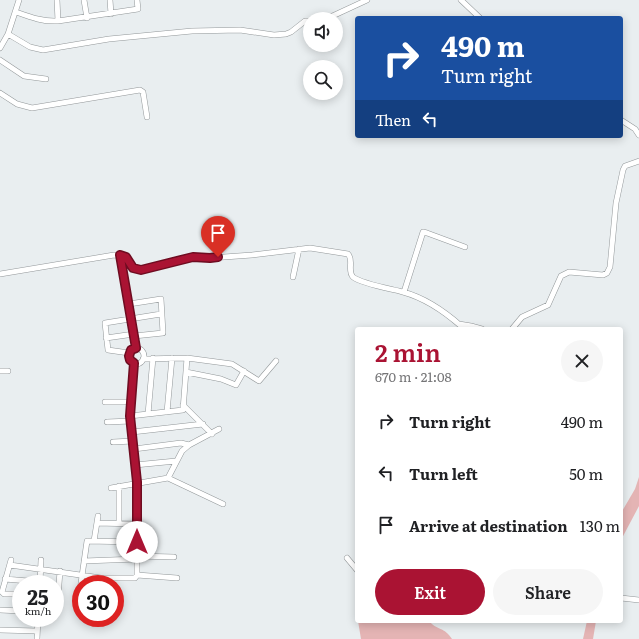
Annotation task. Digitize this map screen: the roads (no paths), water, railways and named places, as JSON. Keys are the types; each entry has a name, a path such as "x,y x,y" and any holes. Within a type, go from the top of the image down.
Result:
{"street":[{"path":"0,48 8,34 19,0"},
{"path":"57,0 58,21"},
{"path":"84,0 87,18"},
{"path":"110,0 111,14"},
{"path":"16,12 31,18 49,22 87,18 138,9 137,0"},
{"path":"341,12 368,0"},
{"path":"461,0 478,16"},
{"path":"8,34 30,47 43,50 109,39 192,30 240,30 274,35 286,34 303,23"},
{"path":"0,60 24,76 46,79"},
{"path":"0,93 17,104 32,108 140,90 143,92 147,116"},
{"path":"623,121 635,129 639,135"},
{"path":"514,327 522,318 548,305 561,276 565,273 603,275 609,271 616,203 622,176 625,166 639,161"},
{"path":"404,292 422,232 465,247"},
{"path":"0,274 120,255 126,257 133,268 141,270 193,257 210,258 252,255 310,248 348,254 350,257 351,273 353,277 370,284 404,292 424,300 436,307 460,327 475,327"},
{"path":"293,277 299,249"},
{"path":"120,255 136,348"},
{"path":"106,338 163,333 160,299 129,304"},
{"path":"129,353 108,350 105,323 161,314"},
{"path":"129,353 131,350 136,348 140,349 143,352 143,359"},
{"path":"129,353 129,358 134,363"},
{"path":"134,363 138,363 143,359 153,358 187,358 232,364 259,381 276,361"},
{"path":"148,414 153,358"},
{"path":"167,412 172,358"},
{"path":"107,422 148,414 183,410 187,358"},
{"path":"134,363 130,402 137,482 137,575"},
{"path":"0,371 8,371"},
{"path":"186,372 222,379 236,385 244,371"},
{"path":"105,402 130,402"},
{"path":"183,405 212,434"},
{"path":"132,432 203,424"},
{"path":"168,478 182,451 189,445 219,429"},
{"path":"113,442 133,441"},
{"path":"134,449 181,443 189,445"},
{"path":"135,465 176,461"},
{"path":"111,488 137,482 168,478 223,504"},
{"path":"119,486 119,523"},
{"path":"94,541 98,516"},
{"path":"97,523 137,524"},
{"path":"82,574 86,541 137,542"},
{"path":"84,560 174,557"},
{"path":"347,558 355,568"},
{"path":"41,560 41,575"},
{"path":"12,594 4,594 2,592 11,562 41,569 86,575"},
{"path":"60,571 60,575"},
{"path":"124,578 135,578 137,575 177,578"},
{"path":"5,579 12,580"},
{"path":"623,598 639,600"},
{"path":"0,610 12,611"},
{"path":"37,627 37,639"},
{"path":"0,630 37,631"}]}
